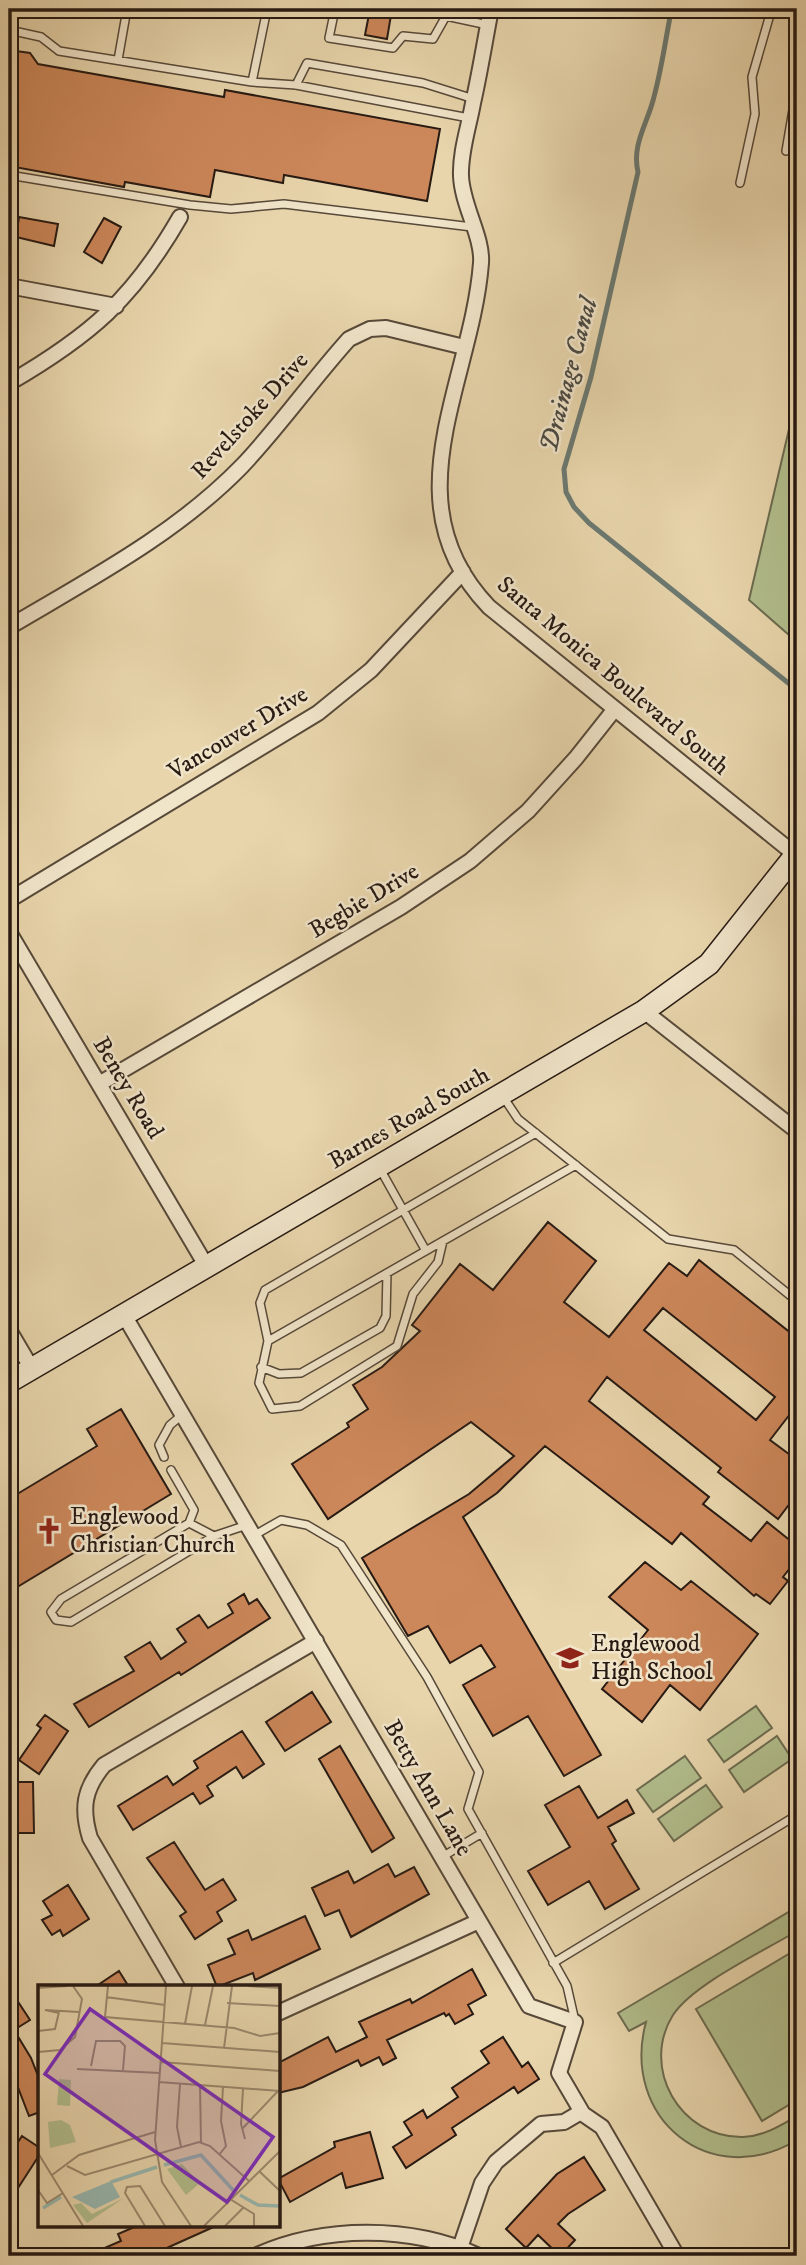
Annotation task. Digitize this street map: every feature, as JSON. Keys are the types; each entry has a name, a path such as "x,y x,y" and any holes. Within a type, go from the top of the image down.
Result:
{"street":[{"name":"Santa Monica Boulevard South","path":"491,9 461,178 481,261 443,443 439,493 443,525 463,572 489,607 614,710 797,854"},
{"path":"9,383 77,340 116,306 140,281 180,217"},
{"path":"9,286 116,306"},
{"name":"Revelstoke Drive","path":"9,627 121,561 202,502 242,466 349,339 370,329 386,328 464,347"},
{"name":"Vancouver Drive","path":"9,900 318,713 371,670 463,572"},
{"name":"Begbie Drive","path":"99,1084 401,907 470,861 537,802 614,710"},
{"name":"Barnes Road South","path":"9,1382 644,1011 709,964 797,854"},
{"name":"Beney Road","path":"9,932 207,1267"},
{"path":"644,1011 797,1131"},
{"name":"Betty Ann Lane","path":"124,1315 529,2006 575,2022"},
{"path":"9,1330 32,1369"},
{"path":"176,1985 90,1838 84,1818 84,1798 90,1781 104,1765 316,1641"},
{"path":"280,2012 478,1921"},
{"path":"575,2022 559,2073 581,2112 602,2127 677,2256"},
{"path":"460,2248 482,2183 496,2161 541,2124 564,2122 581,2112"},
{"path":"255,2256 272,2248 318,2236 369,2233 414,2236 479,2256"}],"lane":[{"path":"118,60 127,9"},
{"path":"252,82 267,9"},
{"path":"335,9 329,38 393,48 403,36 433,39 447,13 488,25"},
{"path":"740,183 755,114 752,77 769,19 768,9"},
{"path":"9,30 41,37 59,51 252,82 296,85 470,118"},
{"path":"296,85 307,63 423,83 474,99"},
{"path":"786,150 797,86"},
{"path":"9,175 190,205 232,208 284,204 472,228"},
{"path":"501,1095 518,1119 668,1239 734,1250 797,1301"},
{"path":"443,1241 438,1262 408,1304 402,1336 385,1355 300,1406 272,1409 260,1390 261,1367 268,1341 260,1303 265,1290 536,1133"},
{"path":"268,1341 576,1165"},
{"path":"379,1166 426,1251"},
{"path":"261,1367 279,1374 301,1373 380,1328 386,1316 387,1273"},
{"path":"164,1457 159,1445 170,1426 183,1415"},
{"path":"171,1470 194,1510 189,1523 61,1599 51,1612 56,1620 71,1622 214,1536 250,1530 281,1520 307,1525 341,1545 428,1676 479,1772 468,1809 567,1986 575,2022"},
{"path":"189,1523 214,1536"},
{"path":"553,1963 797,1815"},
{"path":"441,1857 482,1833"}],"green space":[{"path":"797,395 797,501 790,522 797,531 797,642 749,600"},
{"path":"756,1706 772,1728 724,1762 708,1740"},
{"path":"777,1736 792,1759 744,1792 729,1770"},
{"path":"685,1756 701,1778 653,1812 637,1790"},
{"path":"706,1785 722,1807 674,1841 658,1819"},
{"path":"797,1907 797,1931 712,1980 683,2003 673,2015 664,2036 661,2057 664,2077 672,2096 684,2113 701,2126 721,2134 743,2137 772,2130 797,2116 797,2140 764,2154 733,2157 704,2151 679,2136 659,2115 646,2088 641,2057 646,2022 629,2031 618,2013"},
{"path":"797,1949 797,2100 762,2121 696,2009"}],"building":[{"path":"370,9 392,9 387,39 365,35"},
{"path":"9,50 30,53 38,64 224,97 225,90 440,129 427,201 284,175 283,183 215,170 210,197 125,182 124,187 9,166"},
{"path":"19,217 58,224 54,246 16,237"},
{"path":"104,218 121,227 102,263 84,252"},
{"path":"548,1222 596,1261 564,1302 609,1337 669,1263 687,1276 699,1260 797,1338 797,1405 770,1440 797,1460 797,1494 778,1519 718,1472 721,1468 607,1377 589,1401 709,1497 703,1504 751,1541 767,1522 797,1546 797,1559 783,1577 788,1581 770,1604 756,1594 754,1596 681,1533 672,1544 545,1446 497,1493 463,1517 601,1755 564,1776 528,1716 493,1736 463,1685 495,1667 481,1645 450,1663 428,1626 408,1636 362,1558 469,1494 514,1456 471,1422 328,1519 292,1464 349,1427 347,1423 368,1409 353,1385 382,1367 420,1331 412,1325 460,1264 493,1290","holes":["663,1308 775,1397 756,1420 644,1330"]},
{"path":"121,1409 171,1494 9,1592 9,1499 97,1446 87,1429"},
{"path":"645,1562 681,1590 691,1581 758,1634 700,1710 670,1685 642,1722 602,1689 648,1630 609,1597"},
{"path":"244,1594 249,1604 257,1599 270,1618 181,1675 179,1672 89,1727 74,1704 134,1671 125,1657 150,1642 161,1659 186,1642 177,1629 199,1615 208,1628 233,1613 228,1604"},
{"path":"312,1692 331,1722 285,1751 266,1722"},
{"path":"45,1715 68,1731 39,1774 19,1760 41,1728 37,1725"},
{"path":"242,1731 264,1764 243,1778 236,1767 207,1786 213,1796 200,1804 193,1793 133,1830 118,1806 167,1776 173,1785 198,1768 194,1761"},
{"path":"340,1746 394,1838 372,1852 319,1759"},
{"path":"9,1782 33,1782 34,1833 9,1833"},
{"path":"579,1786 598,1818 627,1800 634,1813 608,1827 616,1841 612,1844 639,1889 605,1909 589,1881 548,1905 528,1871 570,1847 545,1805"},
{"path":"174,1842 205,1890 223,1879 236,1900 217,1912 222,1921 195,1939 180,1916 186,1912 147,1858"},
{"path":"388,1864 395,1877 414,1867 429,1894 351,1937 339,1910 325,1916 312,1888 348,1871 354,1883"},
{"path":"68,1885 89,1919 63,1936 60,1930 52,1935 42,1920 52,1915 43,1901"},
{"path":"305,1916 320,1949 255,1980 253,1973 216,1985 208,1965 235,1954 228,1939 248,1930 252,1940"},
{"path":"472,1969 486,1995 468,2005 473,2014 455,2024 449,2014 446,2016 444,2013 387,2040 396,2058 383,2065 379,2057 361,2066 358,2060 303,2087 280,2093 280,2062 328,2037 336,2052 367,2037 359,2022 410,1999 412,2003"},
{"path":"119,1971 128,1985 98,1985"},
{"path":"9,1988 30,2020 14,2030 38,2076 38,2113 29,2116 9,2064"},
{"path":"503,2037 522,2067 528,2062 539,2079 518,2093 514,2087 452,2128 456,2135 406,2168 393,2147 412,2135 404,2122 423,2110 427,2118 458,2097 452,2088 489,2063 481,2051"},
{"path":"370,2132 383,2178 346,2188 342,2173 290,2202 280,2178 335,2147 334,2142"},
{"path":"22,2136 38,2147 38,2157 18,2188 9,2181 9,2156"},
{"path":"584,2157 605,2190 568,2214 558,2224 575,2240 560,2256 538,2235 526,2248 506,2229 557,2174"},
{"path":"137,2226 216,2226 149,2256 86,2256 121,2241 118,2234"}],"waterway":[{"name":"Drainage Canal","path":"671,12 655,93 638,146 638,172 591,377 564,469 566,492 574,507 589,523 797,690"}],"place":[{"name":"Englewood Christian Church","path":"49,1531"},
{"name":"Englewood High School","path":"570,1658"}]}
